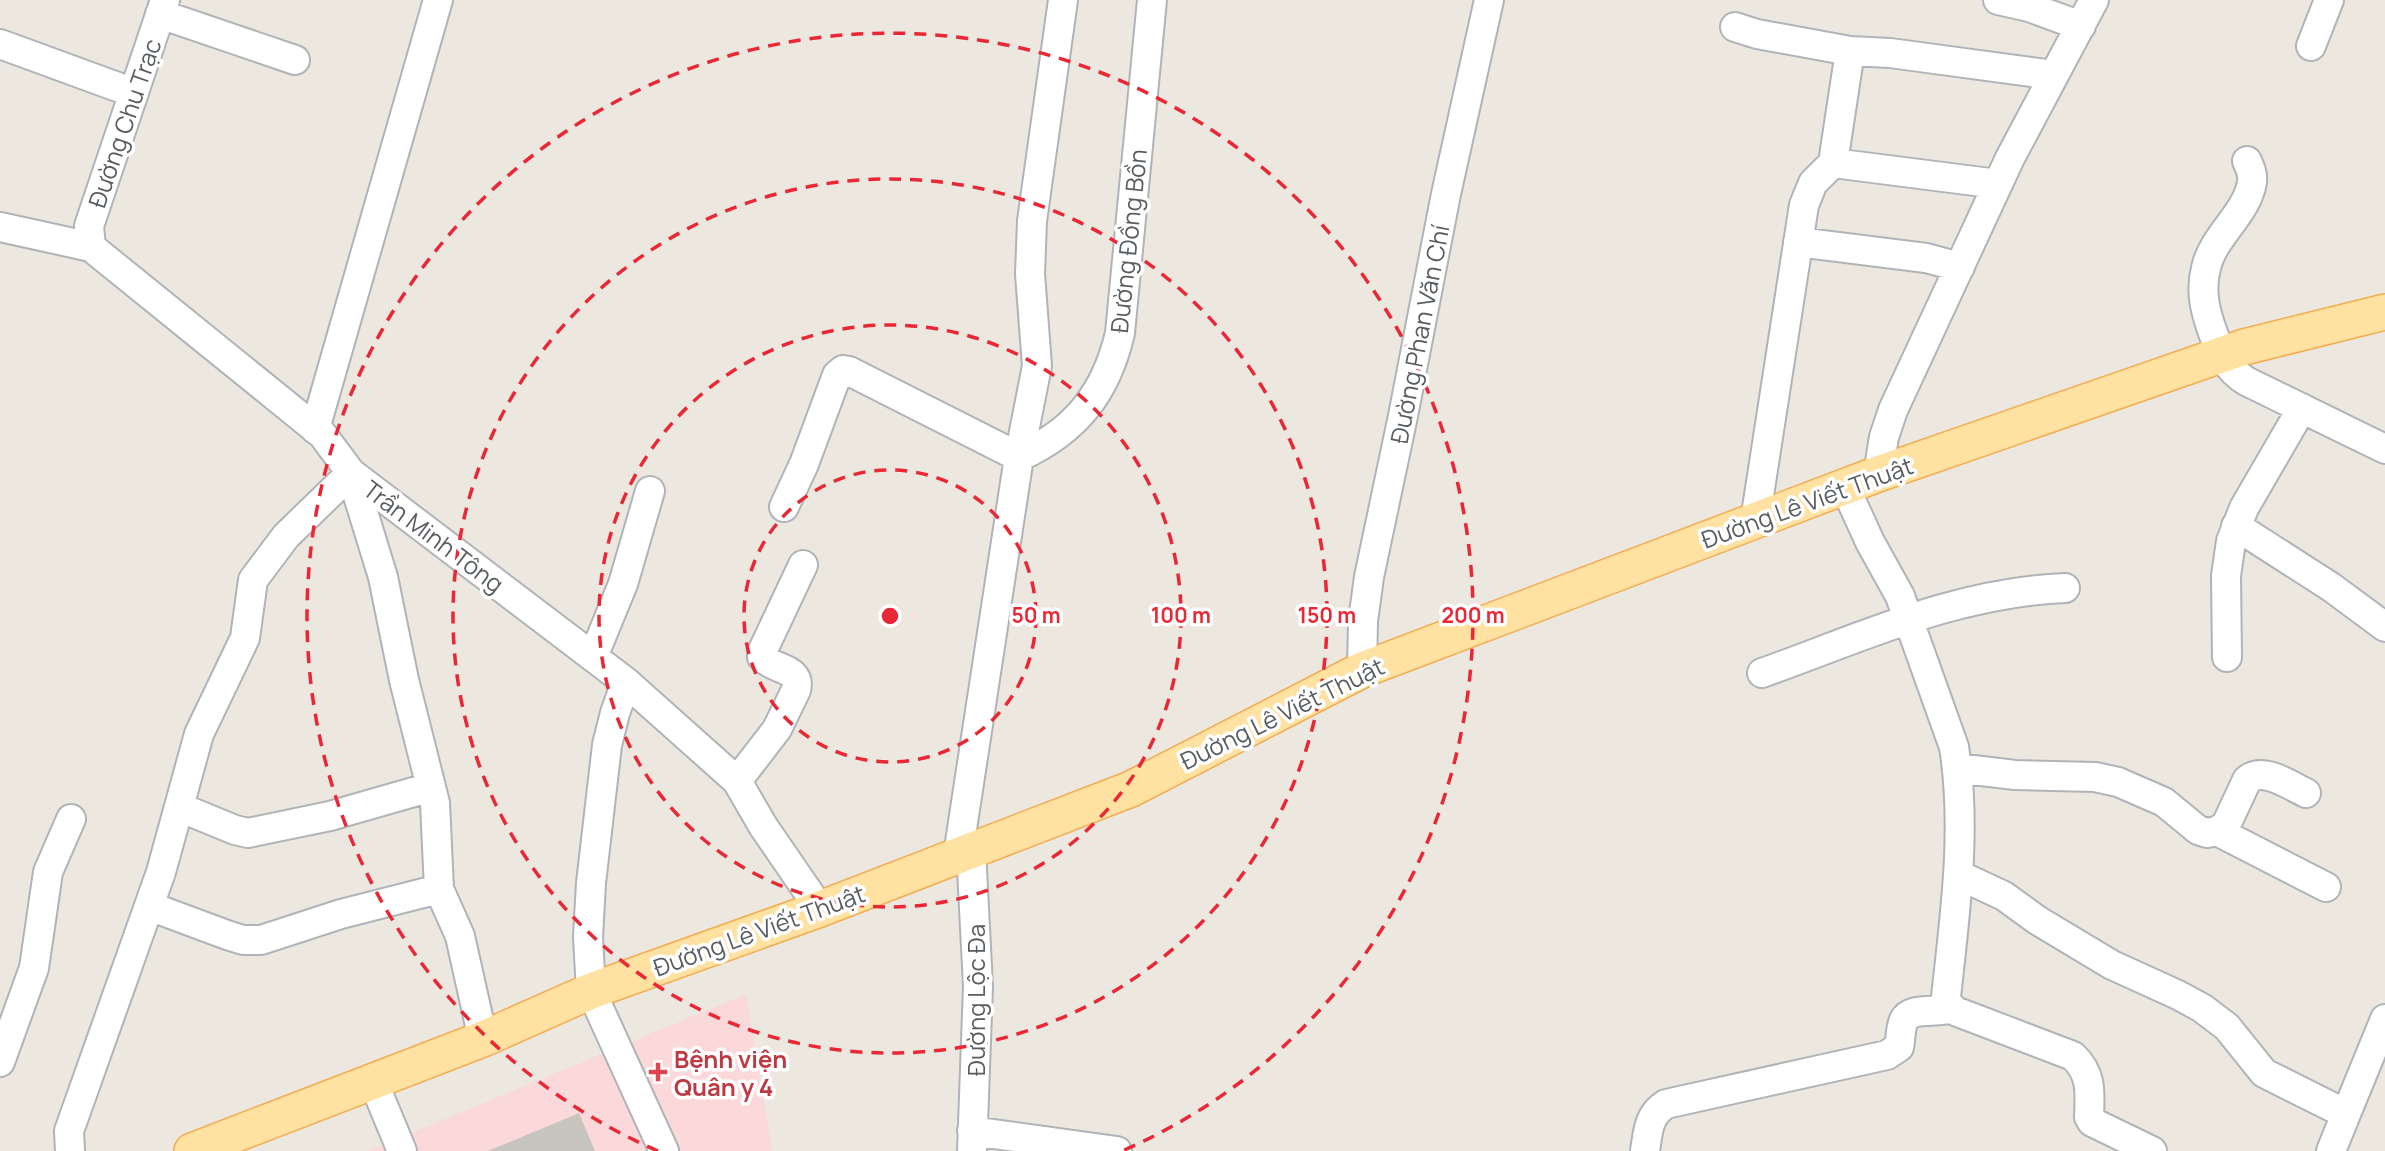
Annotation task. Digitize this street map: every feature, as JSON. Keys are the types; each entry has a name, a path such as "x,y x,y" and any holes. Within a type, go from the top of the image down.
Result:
{"main road":[{"name":"Đường Lê Viết Thuật","path":"192,1151 483,1039 591,991 820,909 1131,789 1362,670 1878,474 2245,347 2385,312"}],"street":[{"path":"316,429 438,0"},
{"path":"965,852 1019,457 1037,366 1030,274 1032,221 1063,0"},
{"name":"Đường Đồng Bồn","path":"1019,457 1046,445 1079,416 1104,381 1116,350 1121,332 1152,0"},
{"name":"Đường Phan Văn Chí","path":"1362,670 1363,621 1369,577 1446,194 1489,0"},
{"path":"1998,0 2029,7 2081,26"},
{"path":"1878,474 1884,437 1894,410 1998,184 2094,0"},
{"path":"2312,46 2329,0"},
{"path":"163,7 295,60"},
{"name":"Đường Chu Trạc","path":"91,247 89,226 163,7"},
{"path":"1735,27 1757,34 1850,51 1890,53 2054,75"},
{"path":"0,44 134,93"},
{"path":"1755,521 1806,197 1813,183 1833,163 1850,51"},
{"path":"2247,161 2252,182 2245,201 2209,258 2203,283 2204,306 2221,355 2231,369 2246,381 2385,449"},
{"path":"1833,163 1998,184"},
{"name":"Trần Minh Tông","path":"0,228 91,247 316,429 351,473 626,682 737,781 763,826 820,909"},
{"path":"1798,242 1926,258 1960,267"},
{"path":"784,507 804,464 837,375 843,370 849,370 1019,457"},
{"path":"2227,657 2226,567 2236,526 2302,408"},
{"path":"70,1151 69,1131 149,906 180,807 199,734 245,638 253,580 286,536 351,473 383,577 404,680 435,803 439,889 460,936 483,1039"},
{"path":"1845,487 1870,542 1896,587 1932,690 1950,732 1957,768 1959,875 1946,997 1951,1008"},
{"path":"593,657 623,584 650,491"},
{"path":"2236,526 2331,587 2385,627"},
{"path":"737,781 777,729 796,690 796,677 791,672 766,662 762,652 803,565"},
{"path":"1762,673 1908,619 1992,595 2032,589 2065,588"},
{"path":"626,682 607,745 588,937 591,991 660,1150"},
{"path":"1957,768 2015,775 2095,777 2118,782 2164,802 2198,830 2207,833 2227,825 2247,780 2253,775 2264,774 2306,793"},
{"path":"180,807 225,827 248,833 330,816 431,787"},
{"path":"0,1062 34,968 48,873 71,819"},
{"path":"2217,831 2326,887"},
{"name":"Đường Lộc Đa","path":"965,852 978,986 972,1141"},
{"path":"1959,875 2004,896 2112,965 2202,1008 2227,1027 2264,1073 2346,1114"},
{"path":"149,906 243,940 261,940 341,914 439,889"},
{"path":"1645,1151 1652,1118 1666,1104 1887,1055 1899,1047 1903,1021 1908,1014 1941,1012 1951,1008 2073,1056 2082,1064 2089,1078 2089,1117 2092,1122 2152,1151"},
{"path":"2331,1151 2385,1019"},
{"path":"373,1081 402,1151"},
{"path":"972,1141 1117,1151"}],"shaded area":[{"name":"Bệnh viện Quân y 4","path":"746,994 772,1151 368,1151"}],"building":[{"path":"579,1113 595,1151 488,1151"}],"place":[{"name":"Bệnh viện Quân y 4","path":"658,1072"}]}
